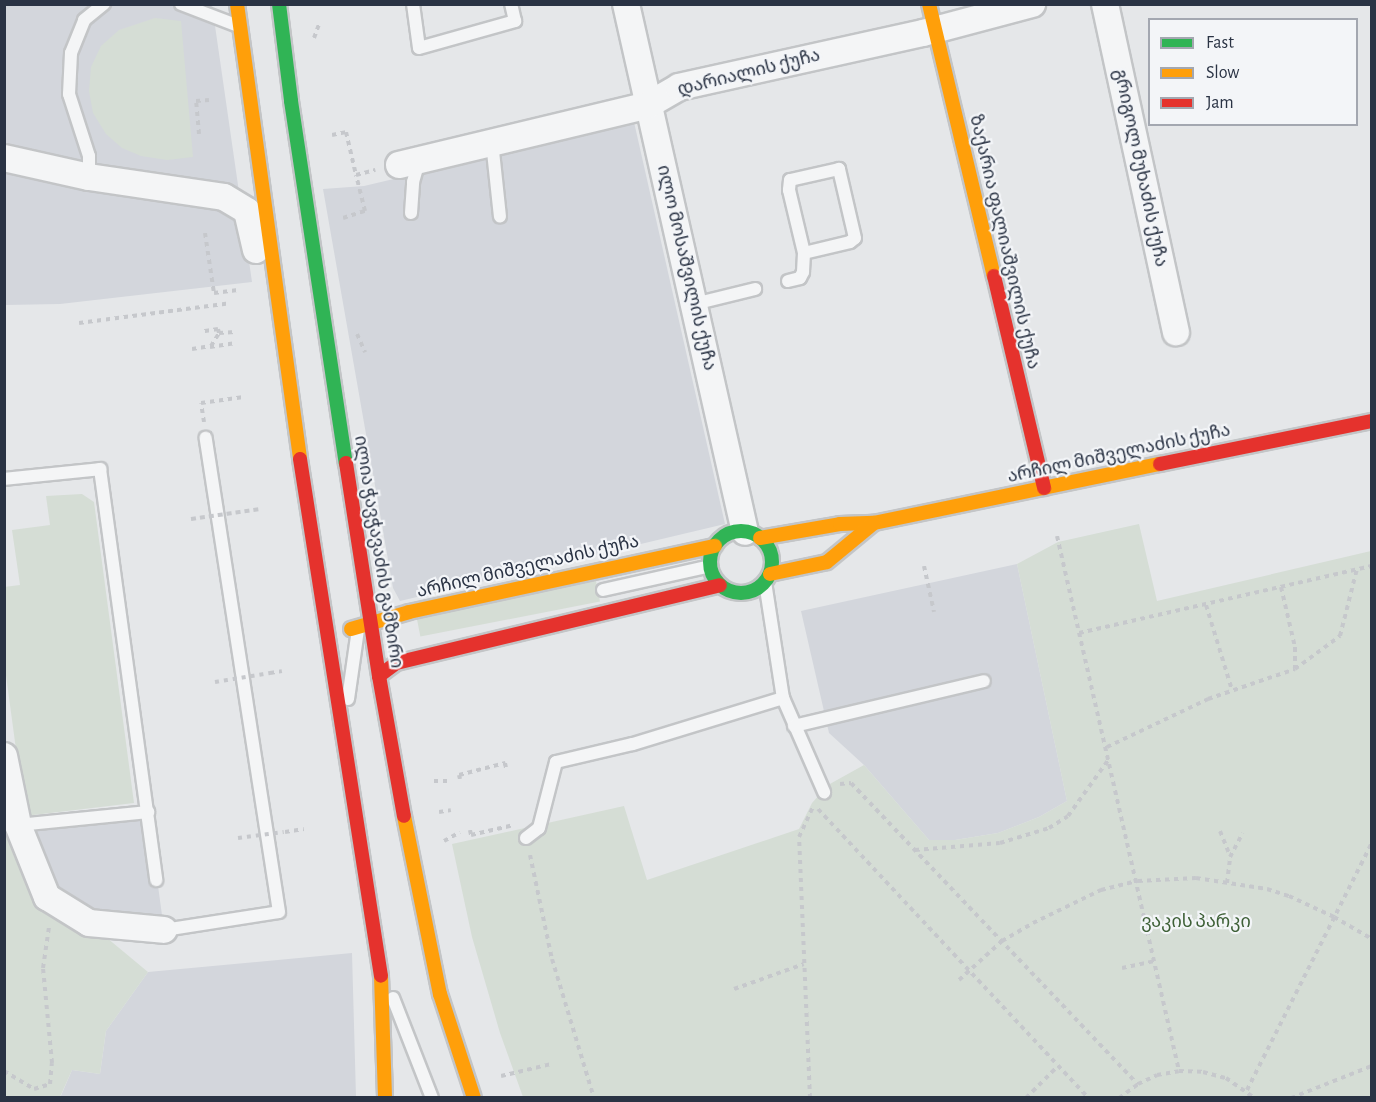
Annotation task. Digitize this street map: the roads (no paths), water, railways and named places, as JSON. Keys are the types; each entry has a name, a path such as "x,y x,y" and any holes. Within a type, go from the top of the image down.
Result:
{"main road":[{"path":"237,4 331,658 381,966 385,1098"},
{"name":"ილია ჭავჭავაძის გამზირი","path":"279,4 361,566 365,625 379,676 425,931 440,994 474,1098"},
{"name":"ზაქარია ფალიაშვილის ქუჩა","path":"928,4 1044,488"},
{"name":"არჩილ მიშველაძის ქუჩა","path":"753,535 840,524 874,523 1371,421"},
{"name":"არჩილ მიშველაძის ქუჩა","path":"767,578 827,562 874,523"},
{"path":"379,676 396,663 720,585 739,593 758,588 767,578 771,554 753,535 730,533 715,546 711,566 720,585"},
{"name":"არჩილ მიშველაძის ქუჩა","path":"331,658 340,637 347,630 600,569 715,546"}],"street":[{"name":"ილო მოსაშვილის ქუჩა","path":"626,4 694,303 753,535"},
{"name":"დარიალის ქუჩა","path":"409,162 648,105 679,87 934,30 1032,4"},
{"name":"გრიგოლ მუხაძის ქუჩა","path":"1105,4 1176,332"},
{"path":"4,158 89,177 224,197 240,205 247,212 256,251 274,274"},
{"path":"224,197 248,184 259,158"},
{"path":"4,756 18,825 47,897 89,923 164,930"}],"lane":[{"path":"89,177 89,156 69,94 71,53 84,20 104,4"},
{"path":"181,4 240,27"},
{"path":"413,4 419,48 515,21 511,4"},
{"path":"492,142 500,217"},
{"path":"409,162 413,182 411,213"},
{"path":"788,281 800,278 803,272 804,253 789,190 790,180 839,169 855,238 850,242 804,253"},
{"path":"694,303 755,289"},
{"path":"164,930 279,912 206,438"},
{"path":"4,479 100,469 156,880"},
{"path":"603,590 711,566"},
{"path":"767,578 783,698 824,792"},
{"path":"342,729 365,625"},
{"path":"794,726 984,681"},
{"path":"526,838 538,828 556,762 633,744 783,698"},
{"path":"18,825 148,812"},
{"path":"381,966 397,1064"},
{"path":"381,966 432,1098"}],"park label":[{"name":"ვაკის პარკი","path":"1196,922"}]}
